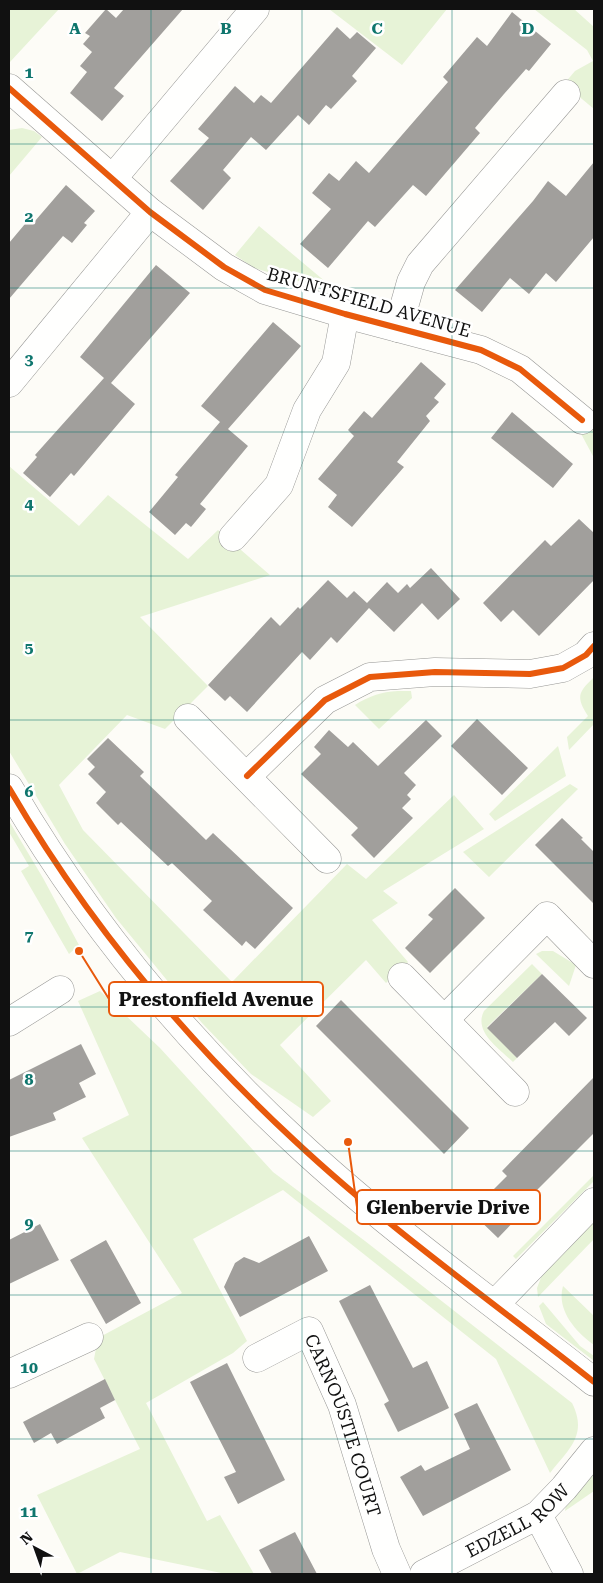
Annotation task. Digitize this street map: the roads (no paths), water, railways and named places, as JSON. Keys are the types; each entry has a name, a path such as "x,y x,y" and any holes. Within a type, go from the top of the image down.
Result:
{"street":[{"path":"113,178 256,9"},
{"name":"BRUNTSFIELD AVENUE","path":"10,93 113,178 150,212 224,267 265,290 345,314 480,350 520,369 582,420"},
{"name":"BRUNTSFIELD AVENUE","path":"398,328 411,282 420,264 566,94"},
{"path":"9,384 150,212"},
{"name":"BRUNTSFIELD AVENUE","path":"233,537 279,485 308,410 336,363 345,314"},
{"path":"247,776 325,700 370,678 434,672 530,674 562,668 586,655 594,646"},
{"path":"188,718 327,859"},
{"path":"9,788 76,893 142,979 208,1056 295,1142 369,1206 594,1382"},
{"path":"444,1020 547,916 594,964"},
{"path":"402,977 515,1092"},
{"path":"9,1022 60,990"},
{"path":"495,1304 594,1202"},
{"name":"CARNOUSTIE COURT","path":"256,1358 309,1331 342,1405 386,1550 397,1574"},
{"path":"9,1374 89,1338"},
{"name":"EDZELL ROW","path":"424,1574 538,1515 558,1496 594,1451"},
{"path":"538,1515 569,1574"}],"place":[{"name":"Prestonfield Avenue","path":"79,951"},
{"name":"Glenbervie Drive","path":"348,1142"}]}
